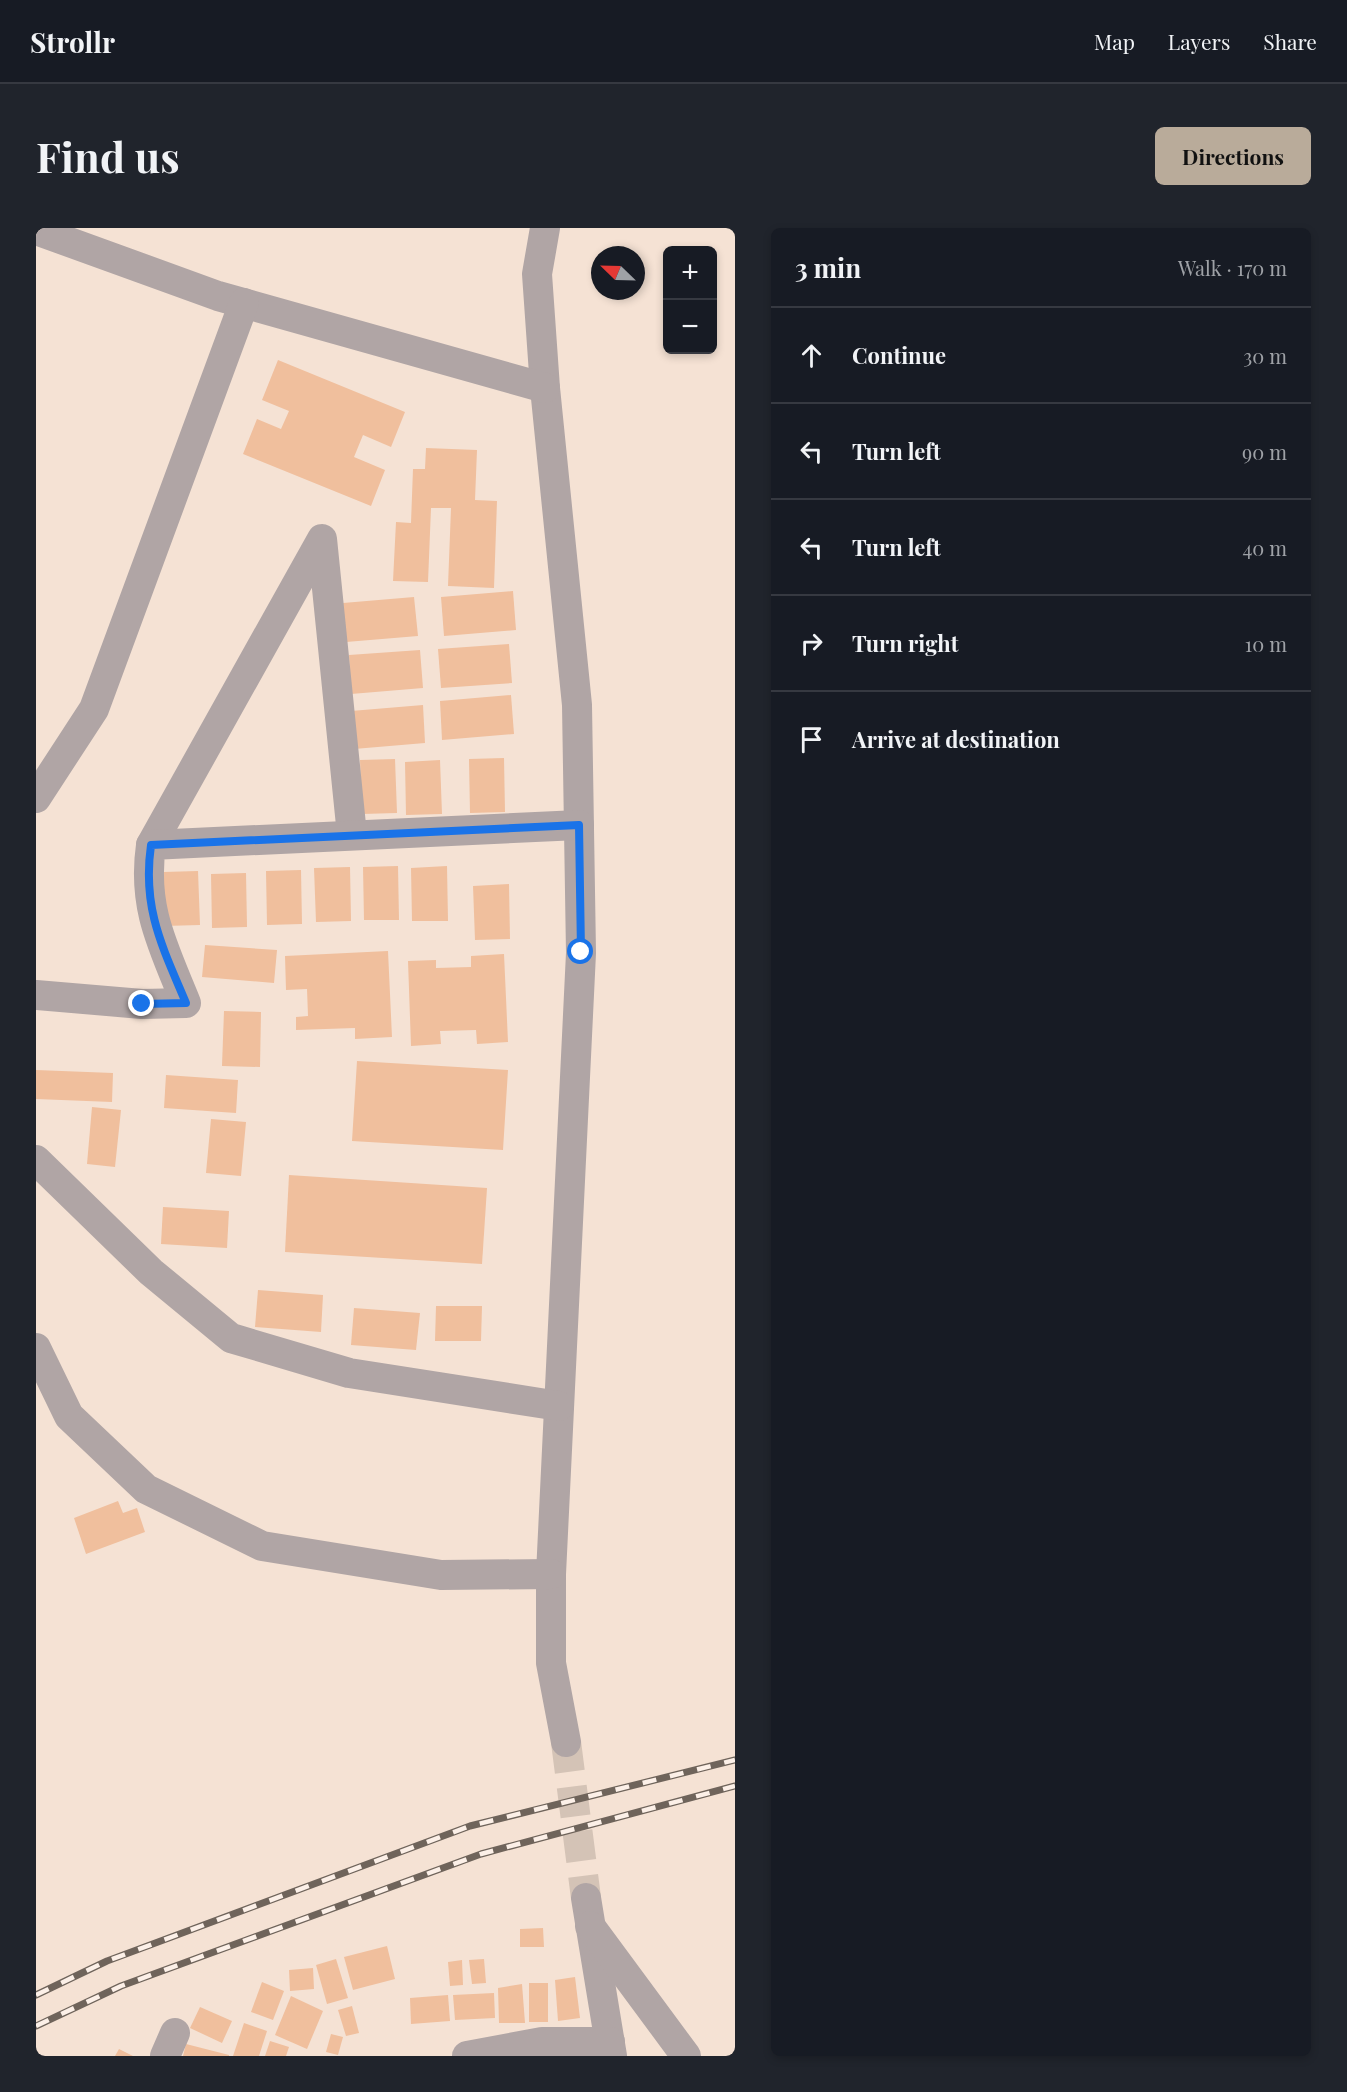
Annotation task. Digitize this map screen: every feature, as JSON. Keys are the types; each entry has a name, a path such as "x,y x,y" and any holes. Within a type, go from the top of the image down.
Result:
{"street":[{"path":"545,228 537,274 545,388 577,705 581,952 551,1574 551,1663 566,1742"},
{"path":"36,230 244,303 545,388"},
{"path":"36,798 94,709 244,303"},
{"path":"36,995 142,1004 186,1003 154,926 147,874 151,845 322,539 352,835"},
{"path":"151,845 579,825"},
{"path":"36,1160 151,1272 231,1338 349,1373 559,1406"},
{"path":"36,1348 69,1416 146,1489 262,1546 441,1575 551,1574"},
{"path":"467,2056 542,2042 611,2049 588,1912 686,2056"}],"building":[{"path":"278,360 405,412 391,447 363,435 354,457 385,470 371,506 243,454 257,419 281,429 289,411 262,400"},
{"path":"426,448 477,450 475,500 497,501 494,588 448,586 451,508 431,508 428,582 393,581 396,522 411,523 413,469 425,469"},
{"path":"513,591 516,630 444,636 441,597"},
{"path":"414,597 418,636 346,642 343,603"},
{"path":"509,644 512,683 441,688 438,649"},
{"path":"420,650 423,688 351,694 349,655"},
{"path":"511,695 514,734 442,740 440,701"},
{"path":"423,705 425,743 354,749 351,711"},
{"path":"504,758 505,812 470,813 469,759"},
{"path":"395,759 397,813 362,814 360,760"},
{"path":"440,760 442,814 406,815 405,762"},
{"path":"398,866 399,920 364,920 363,867"},
{"path":"447,866 448,921 412,921 411,868"},
{"path":"350,867 351,921 316,922 314,868"},
{"path":"301,870 302,924 267,925 266,871"},
{"path":"198,871 200,925 164,926 163,872"},
{"path":"246,873 247,927 212,928 211,874"},
{"path":"509,884 510,939 475,940 473,886"},
{"path":"205,945 277,950 274,983 202,977"},
{"path":"388,951 392,1037 355,1039 355,1028 296,1030 296,1017 308,1016 307,989 286,990 285,956"},
{"path":"504,954 508,1042 477,1044 476,1030 440,1031 441,1044 411,1046 408,961 436,960 436,968 471,967 471,956"},
{"path":"224,1011 261,1012 260,1067 222,1066"},
{"path":"357,1061 508,1070 503,1150 352,1141"},
{"path":"36,1070 113,1073 112,1102 36,1099"},
{"path":"166,1075 238,1080 236,1113 164,1108"},
{"path":"92,1107 121,1110 115,1167 87,1164"},
{"path":"211,1119 246,1122 241,1176 206,1173"},
{"path":"289,1175 487,1188 482,1264 285,1252"},
{"path":"163,1207 229,1211 227,1248 161,1244"},
{"path":"258,1290 323,1295 321,1332 255,1327"},
{"path":"436,1306 482,1306 481,1341 435,1341"},
{"path":"354,1308 420,1313 416,1350 351,1345"},
{"path":"118,1501 123,1513 137,1508 145,1532 86,1554 74,1518"},
{"path":"543,1928 544,1947 520,1947 520,1929"},
{"path":"387,1946 395,1979 353,1990 344,1957"},
{"path":"336,1959 348,1998 327,2004 316,1965"},
{"path":"484,1959 486,1983 472,1984 469,1960"},
{"path":"462,1960 463,1985 450,1986 448,1962"},
{"path":"313,1968 314,1989 290,1991 289,1970"},
{"path":"575,1977 580,2018 558,2021 555,1980"},
{"path":"262,1982 284,1991 273,2020 251,2012"},
{"path":"529,1983 548,1983 548,2022 529,2022"},
{"path":"522,1984 525,2023 499,2023 498,1988"},
{"path":"494,1993 495,2018 455,2020 453,1995"},
{"path":"448,1995 450,2021 411,2024 410,1998"},
{"path":"291,1996 323,2011 307,2049 275,2035"},
{"path":"352,2006 359,2033 346,2036 338,2010"},
{"path":"200,2007 232,2021 222,2043 190,2028"},
{"path":"244,2023 267,2031 259,2056 233,2056"},
{"path":"331,2034 343,2037 338,2055 326,2052"},
{"path":"270,2041 289,2047 286,2056 265,2056"},
{"path":"186,2044 229,2055 229,2056 183,2056"},
{"path":"119,2049 133,2056 115,2056"}],"tunnel":[{"path":"566,1742 586,1898"}],"railway":[{"path":"36,1995 107,1961 470,1826 735,1760"},
{"path":"36,2026 121,1986 481,1854 735,1786"}],"route":[{"path":"142,1004 186,1003 154,926 147,874 151,845 579,825 581,952"}]}
